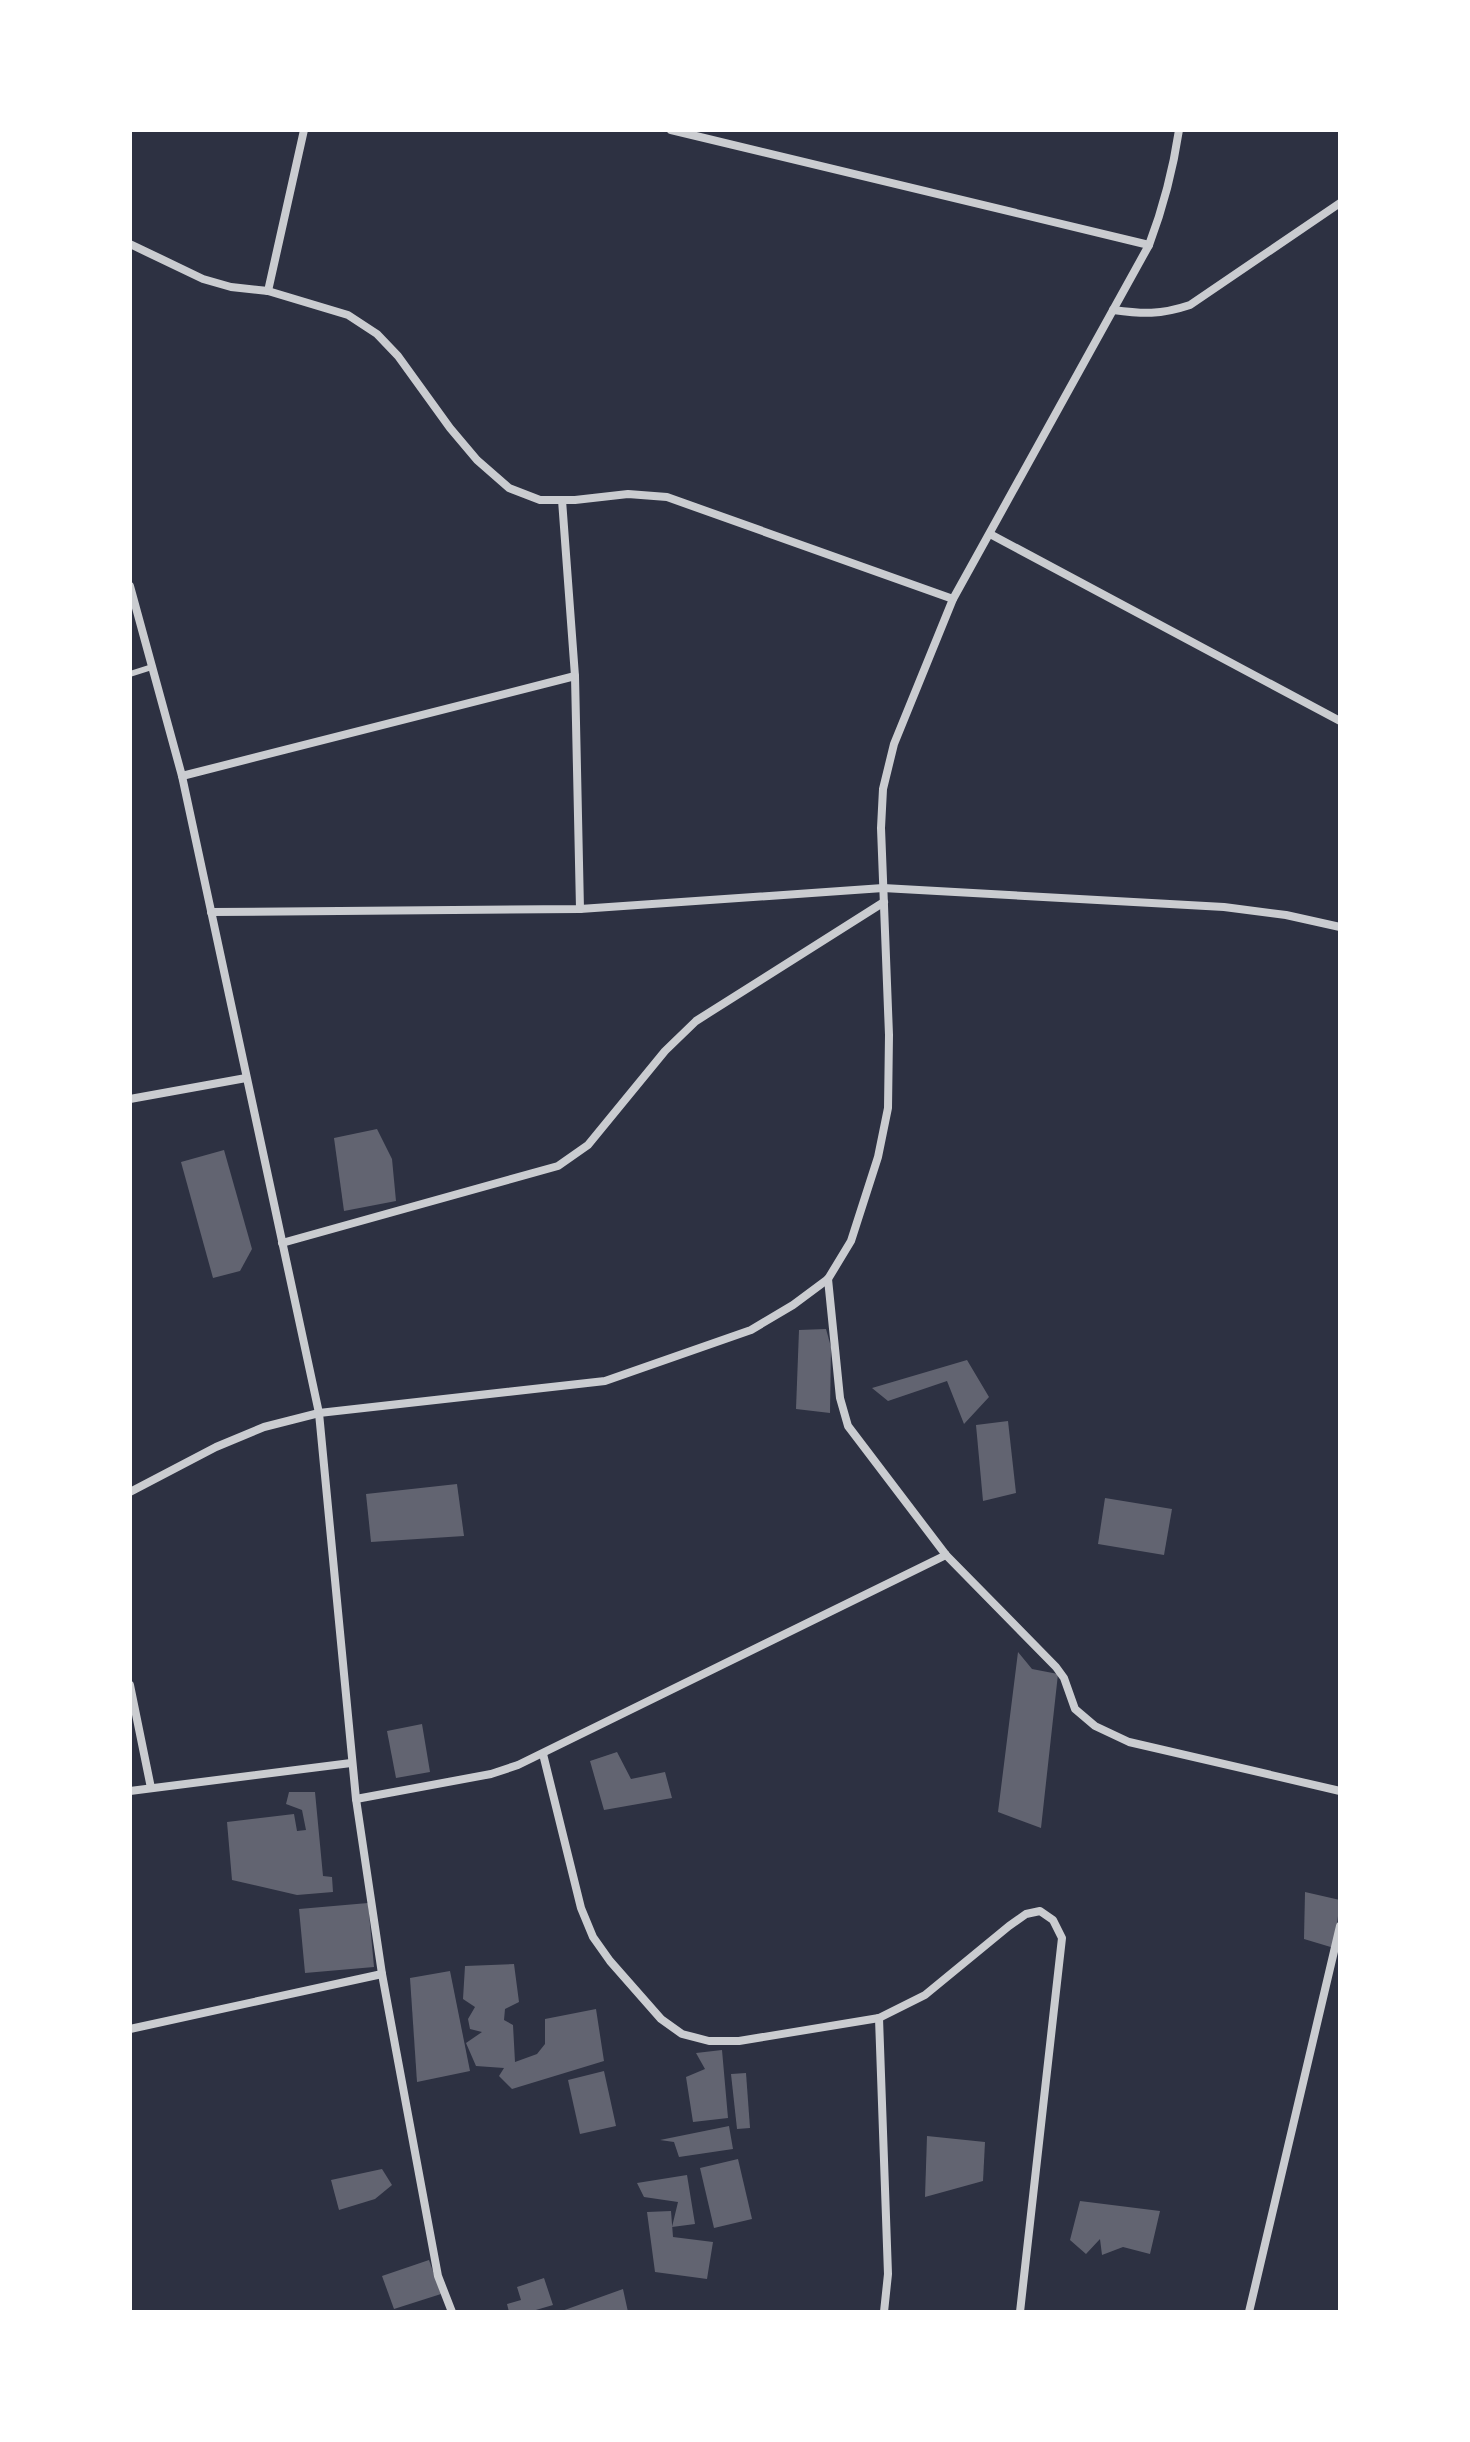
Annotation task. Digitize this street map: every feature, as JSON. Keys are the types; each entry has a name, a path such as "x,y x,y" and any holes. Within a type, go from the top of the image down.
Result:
{"street":[{"path":"268,291 304,130"},
{"path":"671,130 1149,245"},
{"path":"130,1492 216,1447 264,1427 319,1413 605,1381 751,1330 828,1279 851,1241 878,1157 888,1108 889,1035 881,828 883,789 894,744 959,587 1149,245 1174,164 1179,130"},
{"path":"1113,310 1147,315 1168,313 1190,305 1340,203"},
{"path":"130,244 203,279 231,287 268,291 348,315 377,334 398,356 450,428 477,460 509,488 540,500 628,494 667,497 953,599"},
{"path":"562,500 575,676 580,909"},
{"path":"990,534 1340,721"},
{"path":"130,586 182,776 319,1413 356,1799 382,1974 438,2276 452,2312"},
{"path":"182,776 575,676"},
{"path":"211,912 580,909 883,888 1224,907 1286,915 1340,927"},
{"path":"282,1243 558,1166 588,1145 665,1051 696,1021 884,902"},
{"path":"130,1099 246,1078"},
{"path":"828,1279 840,1398 848,1426 946,1555 1056,1667 1064,1678 1075,1709 1095,1726 1129,1742 1340,1791"},
{"path":"356,1799 491,1774 543,1754 946,1555"},
{"path":"130,1685 151,1788"},
{"path":"543,1754 581,1908 593,1937 661,2019 682,2034 709,2041 739,2041 879,2018 925,1995 1026,1914 1040,1911 1053,1920 1062,1938 1020,2312"},
{"path":"130,1791 351,1763"},
{"path":"1249,2312 1340,1926"},
{"path":"1329,1973 1340,1976"},
{"path":"130,2029 382,1974"},
{"path":"879,2018 888,2274 884,2312"}],"lane":[{"path":"130,674 152,667"}],"building":[{"path":"377,1129 392,1159 396,1201 344,1211 334,1138"},
{"path":"224,1150 252,1249 240,1271 213,1278 181,1162"},
{"path":"826,1329 831,1347 830,1413 796,1409 799,1330"},
{"path":"967,1360 989,1397 964,1424 947,1381 888,1401 872,1388"},
{"path":"1008,1421 1016,1493 983,1501 976,1425"},
{"path":"457,1484 464,1536 371,1542 366,1494"},
{"path":"1105,1498 1172,1509 1164,1555 1098,1544"},
{"path":"1018,1652 1032,1669 1058,1674 1041,1828 998,1812"},
{"path":"422,1724 430,1772 396,1778 387,1731"},
{"path":"617,1752 631,1779 665,1772 672,1798 604,1810 590,1761"},
{"path":"289,1792 315,1792 323,1876 332,1877 333,1892 297,1895 232,1880 227,1822 294,1814 297,1831 306,1830 302,1810 286,1804"},
{"path":"1305,1892 1340,1900 1334,1948 1304,1939"},
{"path":"368,1903 374,1967 305,1973 299,1909"},
{"path":"514,1964 519,2002 505,2009 504,2020 513,2025 515,2062 537,2054 545,2044 545,2019 596,2009 604,2061 512,2089 499,2076 504,2068 476,2066 466,2043 482,2032 470,2029 468,2019 475,2007 463,1999 465,1966"},
{"path":"450,1971 470,2071 417,2082 410,1978"},
{"path":"722,2050 728,2118 693,2122 686,2077 705,2069 696,2053"},
{"path":"604,2071 616,2126 580,2134 568,2080"},
{"path":"746,2073 750,2128 737,2129 731,2074"},
{"path":"729,2126 733,2149 679,2157 674,2142 660,2140"},
{"path":"927,2136 985,2142 983,2181 925,2197"},
{"path":"738,2159 752,2219 714,2228 700,2168"},
{"path":"382,2169 392,2185 375,2199 339,2210 331,2180"},
{"path":"687,2175 695,2224 672,2227 678,2202 644,2197 637,2183"},
{"path":"1080,2201 1160,2211 1150,2254 1123,2247 1102,2255 1100,2239 1086,2254 1070,2240"},
{"path":"671,2211 673,2237 713,2242 707,2279 655,2272 647,2212"},
{"path":"429,2260 441,2294 394,2309 382,2276"},
{"path":"544,2278 553,2305 529,2312 509,2312 507,2304 521,2300 517,2287"},
{"path":"623,2289 628,2312 559,2312"}]}
